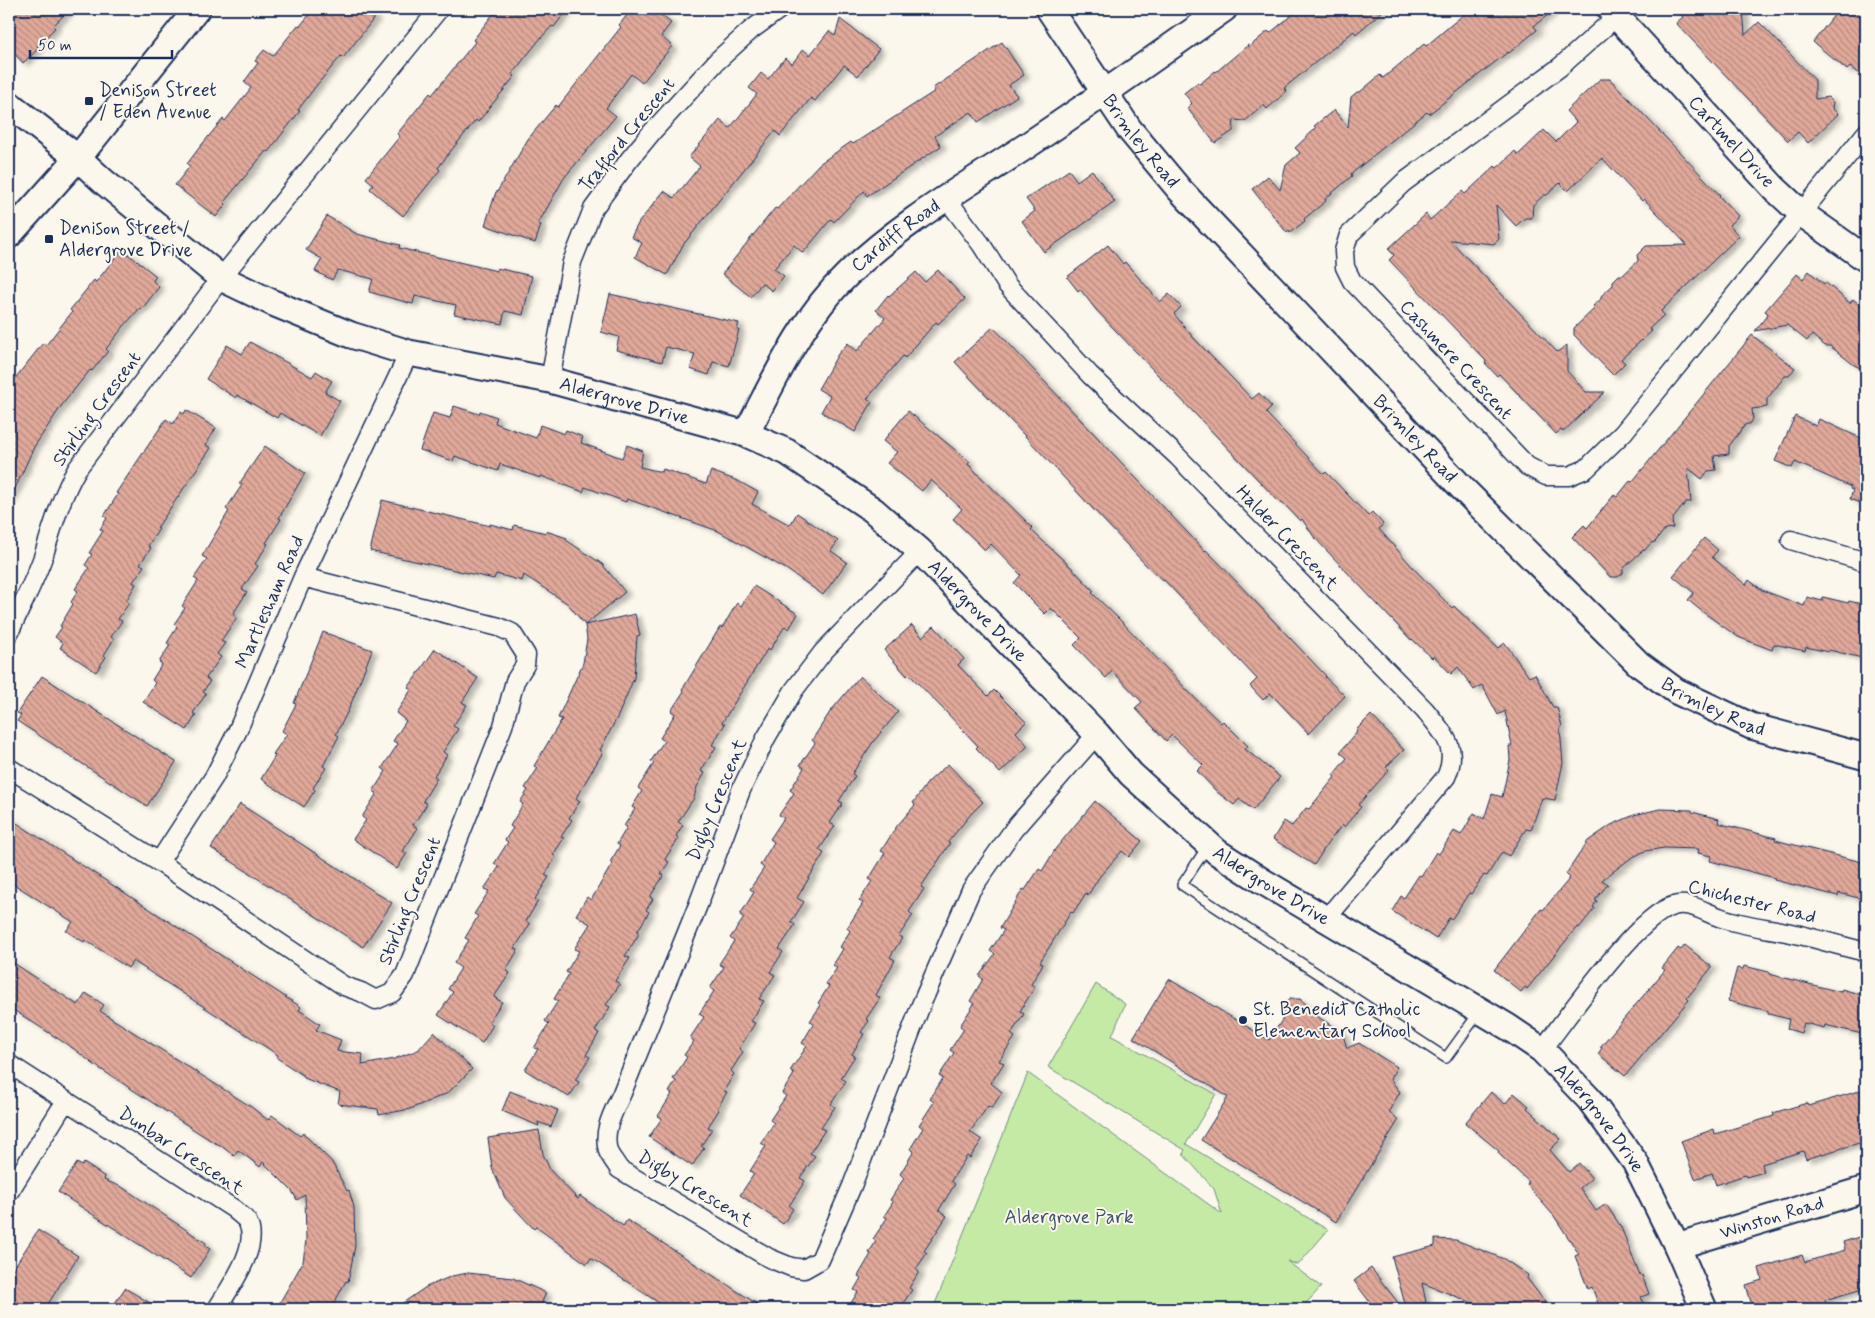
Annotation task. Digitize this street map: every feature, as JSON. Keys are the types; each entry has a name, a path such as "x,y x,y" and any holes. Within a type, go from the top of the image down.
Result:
{"street":[{"path":"9,235 78,158 197,9"},
{"path":"221,278 439,9"},
{"name":"Trafford Crescent","path":"550,380 572,262 593,209 652,132 716,62 751,30 780,9"},
{"name":"Brimley Road","path":"1049,9 1129,129 1179,189 1464,490 1639,664 1676,691 1751,726 1866,757"},
{"name":"Cardiff Road","path":"746,434 784,360 810,318 846,276 890,235 1106,93 1224,9"},
{"name":"Cartmel Drive","path":"1618,11 1774,188 1801,213 1866,259"},
{"name":"Cashmere Crescent","path":"1618,11 1560,67 1403,183 1349,235 1344,251 1345,268 1352,281 1527,466 1546,476 1569,476 1586,469 1623,433 1866,133"},
{"name":"Aldergrove Drive","path":"9,104 78,158 103,181 221,278 274,303 351,335 409,353 550,380 746,434 787,452 873,510 920,552 1097,734 1131,774 1217,852 1542,1050 1589,1099 1635,1162 1677,1246 1704,1309"},
{"name":"Halder Crescent","path":"946,198 981,244 1007,285 1090,376 1177,456 1411,695 1425,710 1451,747 1451,767 1446,777 1326,919"},
{"name":"Stirling Crescent","path":"9,633 45,552 49,533 66,489 77,469 221,278"},
{"name":"Martlesham Road","path":"159,862 210,785 230,747 303,577 409,353"},
{"path":"1791,540 1866,562"},
{"name":"Digby Crescent","path":"920,552 823,652 794,690 766,738 741,790 698,905 622,1093 610,1117 607,1133 608,1152 619,1169 769,1258 792,1268 804,1269 820,1260 852,1186 921,1005 971,890 1014,829 1097,734"},
{"name":"Stirling Crescent","path":"9,768 159,862 344,986 376,1000 392,993 405,975 503,726 515,681 525,665 526,655 512,633 499,627 303,577"},
{"name":"Chichester Road","path":"1542,1050 1602,973 1645,923 1660,910 1674,905 1687,904 1740,925 1800,935 1866,952"},
{"name":"Dunbar Crescent","path":"9,1064 234,1210 248,1221 251,1232 250,1246 240,1269 217,1309"},
{"path":"9,1192 65,1102"},
{"name":"Winston Road","path":"1677,1246 1866,1188"}],"lane":[{"path":"1209,845 1182,885 1446,1058 1480,1011"}],"green space":[{"name":"Aldergrove Park","path":"1096,984 1125,1004 1112,1036 1216,1094 1186,1144 1328,1230 1298,1265 1287,1261 1321,1287 1301,1309 933,1309 1028,1073 1222,1214 1214,1189 1183,1154 1185,1150 1048,1067"}],"building":[{"path":"9,9 70,9 37,46 39,48 23,63 9,48"},
{"path":"314,9 365,9 375,17 343,58 341,56 316,86 298,110 300,111 268,152 266,151 224,202 226,204 216,217 175,185 190,166 187,164 199,148 223,119 225,121 251,88 244,82 258,63 255,61 264,50 273,56 298,25 300,26"},
{"path":"497,9 568,9 554,27 552,26 540,39 512,74 515,76 478,122 476,120 450,152 438,168 440,170 403,216 370,189 373,184 366,178 400,136 397,134 475,42 473,40"},
{"path":"632,9 654,9 671,23 661,36 672,46 642,83 631,74 606,108 616,116 564,178 538,224 541,225 535,243 485,225 496,192 528,139 556,105 558,107 621,27 619,25"},
{"path":"1299,9 1385,9 1356,34 1354,31 1284,88 1287,91 1267,109 1264,105 1245,121 1234,120 1233,131 1215,143 1187,108 1192,103 1184,93 1198,82 1200,84 1268,31 1270,33"},
{"path":"1470,9 1555,9 1534,26 1537,30 1429,114 1427,112 1351,174 1352,176 1325,199 1326,201 1304,219 1305,221 1290,233 1289,231 1287,233 1252,189 1268,176 1280,190 1286,165 1300,153 1295,148 1316,128 1314,126 1334,110 1348,127 1351,97 1380,75 1383,78 1424,44 1426,46"},
{"path":"1675,9 1743,9 1745,35 1759,22 1815,80 1815,99 1828,97 1833,102 1832,108 1838,114 1808,143 1798,132 1788,141 1676,23 1683,17"},
{"path":"1839,9 1866,9 1866,67 1860,75 1850,67 1847,70 1813,42"},
{"path":"840,19 879,49 858,76 844,65 815,101 811,98 780,136 775,131 683,245 667,275 635,257 642,243 631,237 639,222 664,191 674,198 700,166 689,157 720,120 730,128 757,94 749,88 761,73 768,79 785,58 792,64 803,49 810,55 829,31 835,36"},
{"path":"1002,42 1024,75 1009,85 1017,96 978,122 971,112 935,136 941,146 867,196 864,191 834,222 831,219 803,253 794,245 774,269 784,276 772,291 762,283 751,297 722,274 775,208 777,209 819,164 851,142 853,144 935,91 933,88"},
{"path":"1600,79 1610,79 1720,195 1738,216 1729,225 1739,236 1661,311 1664,315 1649,329 1652,331 1621,359 1625,363 1613,375 1574,335 1574,328 1595,308 1593,306 1613,285 1613,281 1619,275 1623,275 1638,261 1637,255 1646,246 1687,245 1602,158 1568,191 1560,183 1547,195 1544,195 1533,205 1532,218 1525,218 1516,226 1496,205 1499,239 1494,244 1450,240 1557,352 1567,345 1567,371 1586,392 1605,392 1563,432 1561,430 1556,434 1499,374 1497,376 1485,363 1486,361 1389,260 1394,255 1388,249 1426,214 1430,220 1462,191 1465,194 1495,166 1497,168 1515,151 1518,155 1544,130 1556,142 1576,122 1566,111"},
{"path":"1069,170 1077,181 1092,170 1115,202 1044,252 1022,221 1035,211 1026,199"},
{"path":"327,216 357,234 400,245 399,248 497,271 497,268 532,276 523,315 505,311 502,324 454,314 456,305 415,296 413,304 369,292 373,279 338,270 332,280 315,271 322,259 306,250"},
{"path":"1108,245 1123,264 1125,262 1160,302 1169,294 1181,307 1174,314 1193,337 1252,399 1259,393 1272,407 1266,413 1324,474 1326,472 1368,516 1372,512 1383,524 1379,529 1452,608 1454,606 1498,648 1505,643 1529,677 1535,674 1553,707 1557,707 1562,727 1560,728 1563,763 1555,800 1542,798 1531,830 1526,829 1509,856 1502,852 1487,876 1484,875 1471,894 1469,893 1451,920 1449,918 1436,939 1392,911 1401,896 1404,898 1419,875 1421,876 1436,852 1439,854 1454,831 1461,835 1474,813 1484,819 1492,794 1502,797 1510,760 1509,746 1512,746 1505,711 1498,715 1482,685 1474,690 1458,667 1451,674 1434,656 1432,658 1411,640 1314,537 1302,519 1300,521 1282,502 1280,503 1096,310 1080,289 1078,291 1067,277"},
{"path":"122,249 156,276 153,281 159,287 142,309 140,308 124,326 106,349 108,351 62,405 34,447 9,502 9,386 43,343 46,345 72,312 70,310 94,280 96,282"},
{"path":"938,270 965,299 938,324 936,322 905,358 903,356 867,399 872,402 855,432 821,412 830,396 818,389 838,354 848,343 857,351 885,318 876,310 888,295 916,272 925,282"},
{"path":"1809,271 1850,303 1853,299 1866,309 1866,371 1854,365 1830,346 1825,346 1812,335 1807,341 1787,325 1755,331 1768,314 1765,311 1797,274 1803,279"},
{"path":"610,294 739,323 737,330 739,330 729,366 713,362 709,375 690,369 695,354 666,347 662,362 616,350 619,337 601,332"},
{"path":"993,327 1345,696 1309,734 1270,693 1263,700 1250,686 1257,679 1163,579 1145,564 955,362"},
{"path":"1752,335 1795,368 1789,376 1785,376 1767,399 1767,407 1752,409 1753,419 1750,424 1746,424 1729,446 1729,454 1714,456 1716,470 1708,471 1702,479 1688,468 1691,502 1686,502 1672,520 1673,528 1665,529 1655,542 1651,543 1623,569 1623,573 1618,577 1610,577 1572,537 1584,525 1587,528 1614,495 1617,497 1630,481 1632,482"},
{"path":"250,342 312,377 316,371 332,381 325,392 340,401 320,436 280,413 277,418 237,395 236,398 206,379 227,345 242,354"},
{"path":"454,406 479,414 480,411 497,417 495,423 536,438 540,425 564,434 566,430 583,437 581,443 622,458 627,445 643,451 640,467 662,472 663,469 706,484 711,471 738,481 758,492 752,504 790,525 797,513 838,541 831,551 847,562 823,595 786,569 718,531 627,499 626,502 585,487 583,492 541,476 540,478 500,464 498,471 455,456 453,461 420,450 433,413 450,418"},
{"path":"186,410 216,428 206,445 211,448 157,528 159,529 148,546 151,548 140,564 144,566 133,582 136,584 126,601 129,603 118,619 122,621 111,637 114,639 104,655 106,657 96,672 60,648 63,643 55,637 73,604 71,602 78,591 75,589 89,568 85,565 92,554 89,553 103,531 100,529 107,518 104,516 118,494 116,493 166,419 173,424 181,412 184,414"},
{"path":"908,411 970,462 968,464 1033,528 1031,530 1094,591 1092,593 1193,696 1221,723 1223,721 1248,746 1245,749 1280,777 1253,810 1239,799 1234,805 1217,792 1197,771 1203,765 1172,735 1166,741 1135,708 1142,702 1112,671 1106,678 1074,645 1081,638 1051,608 1045,614 1014,583 1021,575 991,544 985,550 953,519 962,509 931,480 922,491 887,463 897,452 883,441"},
{"path":"1795,416 1816,426 1819,419 1865,440 1859,451 1863,453 1864,449 1866,449 1866,505 1850,499 1853,490 1850,489 1851,487 1795,462 1792,468 1775,461"},
{"path":"265,446 305,473 279,518 281,519 266,543 268,544 255,564 258,566 242,589 247,592 233,614 237,617 221,641 225,643 217,654 221,657 206,678 210,681 203,692 206,694 193,713 196,715 187,730 143,702 155,683 152,680 162,664 159,662 170,645 167,643 177,627 174,624 185,608 182,606 198,581 194,578 207,559 202,556 229,511 226,509 242,485 239,484"},
{"path":"382,500 490,526 490,524 513,530 514,525 546,533 546,531 567,538 566,540 602,564 625,592 585,625 568,604 524,575 522,581 496,574 494,579 370,551"},
{"path":"1704,538 1718,550 1712,557 1746,585 1749,580 1762,590 1804,606 1807,597 1822,601 1823,597 1866,605 1866,659 1829,650 1828,652 1806,647 1805,651 1774,644 1772,650 1738,637 1704,613 1688,600 1694,593 1673,576"},
{"path":"754,586 798,614 789,629 785,626 770,650 768,648 722,723 725,724 712,745 716,747 701,771 705,773 697,787 694,798 678,822 683,825 676,836 679,838 665,859 669,862 661,874 664,875 650,897 653,899 646,910 649,912 637,932 639,934 625,956 630,958 615,981 620,984 606,1005 610,1007 595,1031 599,1033 586,1055 590,1057 575,1080 579,1082 569,1097 525,1070 538,1049 534,1048 549,1024 545,1021 558,1001 554,999 569,974 566,972 579,951 574,949 590,924 576,915 587,897 591,900 612,864 610,862 620,846 617,844 627,827 624,826 635,809 632,807 642,791 638,788 654,763 651,761 664,741 660,738 675,714 671,711 684,691 682,690 720,627 722,628 737,603 741,606"},
{"path":"635,614 640,635 637,636 634,678 618,716 600,750 603,752 576,798 580,801 569,818 572,820 561,837 564,838 553,855 556,857 545,875 549,877 535,899 538,901 526,921 530,924 515,948 518,950 506,970 510,973 494,997 502,1002 489,1022 493,1025 482,1043 438,1015 453,992 448,989 461,968 454,963 469,940 465,938 478,916 474,914 489,891 484,889 499,867 494,864 508,842 505,840 513,828 510,826 523,804 520,802 528,790 525,788 538,768 534,766 562,719 558,718 583,663 587,639 585,625"},
{"path":"912,625 922,637 934,626 964,659 958,665 988,696 994,690 1026,722 1016,732 1028,746 1000,773 947,713 909,674 907,676 884,650"},
{"path":"323,632 372,650 349,709 336,734 339,736 323,766 326,768 304,807 261,779 275,756 273,754 287,734 282,731 296,704 294,703"},
{"path":"435,649 478,678 462,702 467,705 453,726 458,729 443,752 447,755 434,776 437,778 423,801 427,804 413,825 418,828 403,851 407,853 397,869 353,839 366,820 362,817 377,793 373,791 386,771 382,768 398,744 393,741 406,721 396,713 411,690 408,688"},
{"path":"42,676 176,762 147,806 17,721 21,715 17,713"},
{"path":"860,676 898,712 873,742 852,774 855,776 839,801 843,803 830,823 835,826 819,850 824,853 797,898 804,902 791,922 795,925 779,949 783,952 770,972 775,975 759,999 764,1001 751,1021 755,1023 739,1049 743,1052 731,1071 734,1074 724,1091 727,1092 717,1109 719,1110 708,1127 712,1129 701,1146 704,1148 692,1166 649,1137 662,1118 658,1116 672,1094 669,1092 676,1081 673,1079 687,1057 684,1055 694,1041 690,1038 704,1017 699,1014 714,991 710,988 724,967 719,964 734,941 730,938 744,918 740,915 754,892 750,889 764,868 760,865 774,842 770,839 784,818 779,815 794,793 790,790 804,768 800,765 815,743 812,740 830,712"},
{"path":"1371,715 1404,750 1386,767 1389,770 1358,805 1361,807 1344,827 1342,825 1314,865 1273,839 1284,821 1292,826 1306,808 1309,809 1335,777 1333,775 1347,758 1340,752 1357,732 1356,730"},
{"path":"948,764 983,802 948,842 950,843 921,887 924,889 909,912 913,915 899,936 902,938 890,957 895,960 876,995 880,998 866,1019 869,1021 861,1032 864,1034 852,1054 855,1056 841,1078 846,1081 831,1104 835,1107 821,1128 825,1130 810,1153 815,1156 800,1178 805,1181 789,1206 793,1209 783,1224 740,1195 754,1174 750,1171 766,1146 761,1143 774,1123 770,1120 786,1096 782,1093 794,1074 790,1071 807,1046 802,1043 814,1023 810,1021 821,1005 818,1003 829,986 826,984 837,968 833,965 843,949 840,947 850,931 847,928 863,903 859,901 872,881 869,879 885,853 881,851 897,826 915,805 913,803 928,782"},
{"path":"1095,801 1142,841 1129,857 1122,851 1100,876 1088,895 1086,893 1073,913 1071,912 1040,962 1043,964 1031,984 1035,987 1020,1011 1024,1014 1011,1034 1015,1037 999,1061 1004,1063 991,1083 1002,1092 992,1108 988,1106 970,1132 982,1140 970,1158 967,1156 951,1181 955,1184 939,1210 947,1216 924,1251 927,1253 916,1269 919,1272 909,1288 912,1290 899,1309 847,1309 858,1292 854,1290 861,1278 858,1276 876,1241 873,1239 887,1218 884,1216 893,1202 890,1200 904,1178 900,1174 914,1151 910,1149 923,1128 919,1125 934,1102 930,1099 943,1078 939,1076 954,1053 950,1050 964,1029 960,1026 974,1004 970,1001 983,979 979,976 995,954 990,951 1004,930 1000,928 1023,889 1025,890 1039,869 1042,871 1056,848"},
{"path":"240,804 392,903 363,947 211,848"},
{"path":"1660,809 1692,810 1692,812 1719,819 1718,823 1776,838 1775,840 1866,863 1866,900 1839,893 1838,896 1774,880 1775,878 1710,861 1711,856 1698,853 1699,849 1664,848 1645,851 1631,858 1602,880 1608,884 1595,900 1597,901 1593,907 1595,908 1579,928 1577,927 1527,989 1525,987 1521,992 1494,970 1541,909 1543,910 1570,878 1566,874 1588,841 1611,825 1634,815"},
{"path":"9,818 301,1007 299,1010 320,1024 316,1030 341,1040 337,1051 363,1054 362,1065 394,1059 418,1050 434,1032 472,1069 448,1093 410,1109 379,1115 378,1109 338,1104 340,1092 304,1078 304,1076 277,1058 278,1055 133,961 128,968 85,940 84,942 66,931 73,922 9,881"},
{"path":"1685,945 1712,967 1687,998 1689,1000 1625,1076 1598,1054 1602,1048 1600,1047 1665,970 1662,968 1678,948 1681,950"},
{"path":"9,960 78,1005 86,993 104,1005 100,1011 250,1106 268,1120 272,1115 300,1136 303,1133 332,1162 347,1191 349,1190 354,1207 355,1246 348,1282 346,1281 331,1309 276,1309 303,1262 306,1240 305,1195 297,1200 292,1191 263,1162 260,1167 238,1150 234,1156 9,1007"},
{"path":"1744,966 1841,992 1842,989 1866,996 1866,1035 1825,1025 1824,1028 1804,1023 1801,1033 1787,1029 1789,1019 1768,1014 1768,1011 1728,1001 1737,968 1743,969"},
{"path":"1169,979 1269,1040 1284,1017 1282,1012 1285,1003 1290,999 1300,999 1305,1003 1307,1010 1342,1032 1347,1048 1359,1043 1397,1067 1390,1079 1400,1092 1389,1111 1398,1121 1336,1222 1201,1140 1228,1097 1133,1038"},
{"path":"1866,1089 1866,1141 1806,1159 1803,1151 1762,1164 1764,1172 1746,1177 1745,1175 1716,1185 1712,1173 1695,1179 1681,1141 1714,1129 1715,1134 1774,1116 1773,1113 1807,1103 1808,1106"},
{"path":"510,1091 558,1110 551,1127 538,1122 539,1126 502,1111"},
{"path":"1491,1092 1505,1104 1514,1093 1529,1106 1527,1108 1561,1139 1550,1150 1569,1172 1579,1163 1592,1178 1580,1188 1596,1211 1606,1204 1621,1227 1649,1294 1641,1297 1646,1309 1600,1309 1592,1287 1588,1289 1575,1256 1579,1254 1554,1216 1527,1185 1529,1182 1498,1153 1499,1151 1465,1123"},
{"path":"539,1130 543,1154 550,1170 578,1199 580,1196 623,1226 627,1220 765,1309 668,1309 591,1258 587,1264 536,1227 534,1229 505,1198 492,1168 488,1138"},
{"path":"77,1163 82,1166 84,1163 105,1177 104,1180 122,1187 206,1243 205,1246 210,1249 191,1278 58,1192"},
{"path":"38,1230 78,1256 45,1309 9,1309 9,1275"},
{"path":"1862,1236 1866,1250 1866,1288 1825,1300 1828,1309 1753,1309 1746,1285 1762,1280 1759,1268 1802,1255 1805,1262 1845,1250 1843,1242"},
{"path":"1435,1239 1456,1240 1504,1259 1528,1275 1527,1278 1550,1309 1484,1309 1422,1283 1426,1302 1406,1308 1392,1257 1435,1246"},
{"path":"1371,1268 1403,1309 1375,1309 1354,1281"},
{"path":"468,1273 513,1278 546,1293 539,1309 394,1309 426,1287 452,1276"},
{"path":"125,1288 160,1309 111,1309"}],"place":[{"name":"Denison Street / Eden Avenue","path":"89,101"},
{"name":"Denison Street / Aldergrove Drive","path":"49,239"},
{"name":"St. Benedict Catholic Elementary School","path":"1243,1020"}]}
